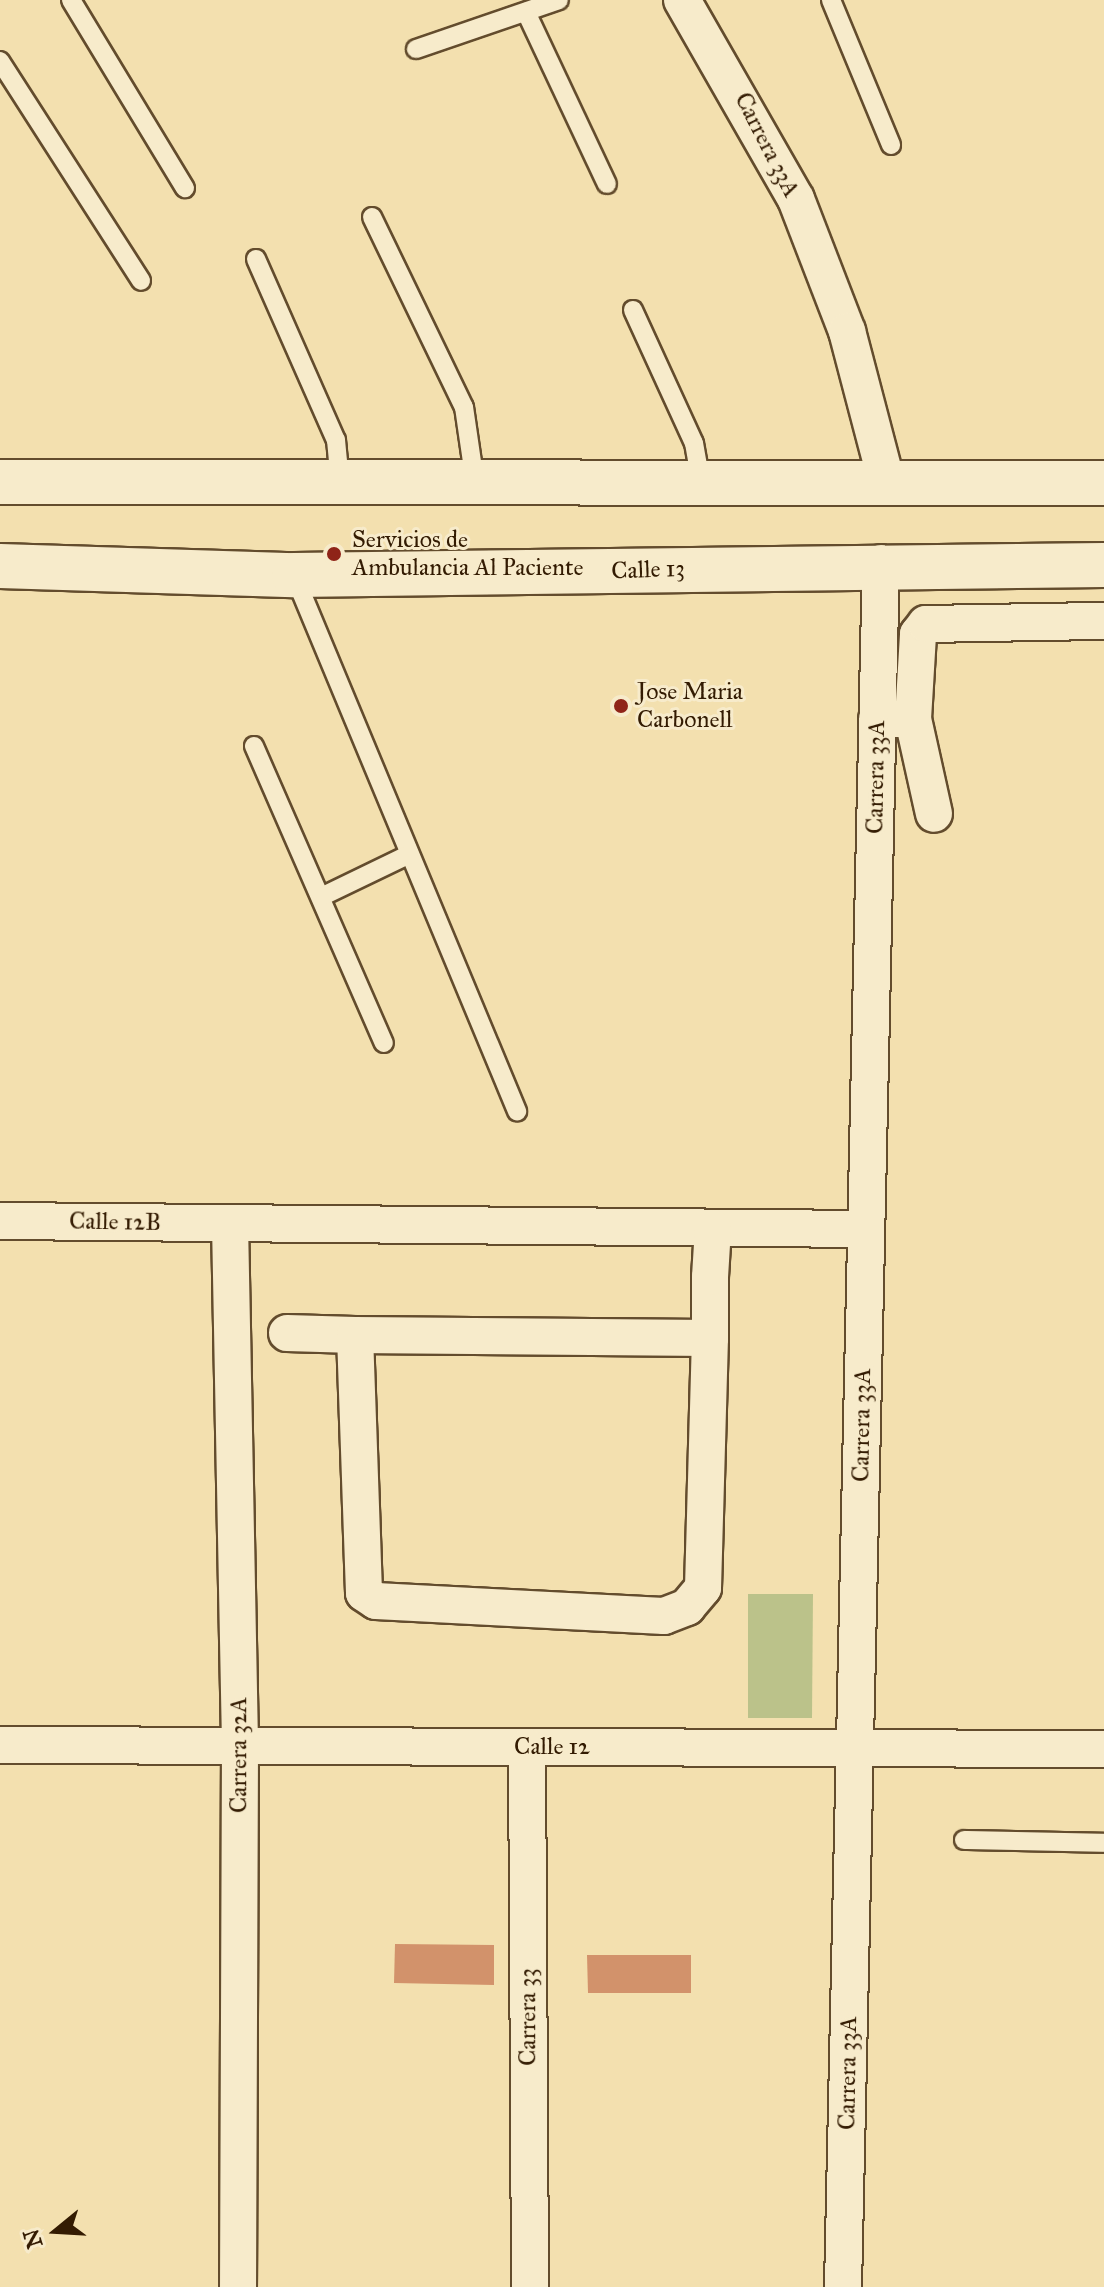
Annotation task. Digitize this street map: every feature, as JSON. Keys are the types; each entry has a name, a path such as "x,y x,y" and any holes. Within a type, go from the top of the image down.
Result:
{"main road":[{"path":"0,482 1104,483"},
{"name":"Calle 13","path":"0,566 294,575 881,563 1104,565"}],"street":[{"name":"Carrera 33A","path":"682,0 796,199 847,331 887,483"},
{"name":"Carrera 33A","path":"843,2287 881,563"},
{"path":"934,814 913,719 918,634 926,624 1104,621"},
{"path":"877,719 913,719"},
{"name":"Calle 12B","path":"0,1221 866,1229"},
{"name":"Carrera 32A","path":"230,1223 240,1746 238,2287"},
{"path":"355,1335 364,1593 376,1601 664,1616 687,1607 703,1588 713,1228"},
{"path":"287,1333 710,1338"},
{"name":"Calle 12","path":"0,1745 1104,1749"},
{"name":"Carrera 33","path":"527,1747 530,2287"}],"lane":[{"path":"71,0 185,188"},
{"path":"416,49 559,0"},
{"path":"831,0 891,145"},
{"path":"526,12 607,184"},
{"path":"0,61 141,281"},
{"path":"372,217 464,407 475,482"},
{"path":"256,259 336,440 340,482"},
{"path":"633,310 694,443 701,482"},
{"path":"294,575 517,1111"},
{"path":"254,746 325,895 384,1043"},
{"path":"325,895 410,854"},
{"path":"964,1840 1104,1843"}],"green space":[{"path":"748,1594 813,1594 812,1718 748,1718"}],"building":[{"path":"395,1944 494,1945 494,1985 394,1983"},
{"path":"587,1955 691,1955 691,1993 588,1993"}],"place":[{"name":"Servicios de Ambulancia Al Paciente","path":"334,554"},
{"name":"Jose Maria Carbonell","path":"621,706"}]}
